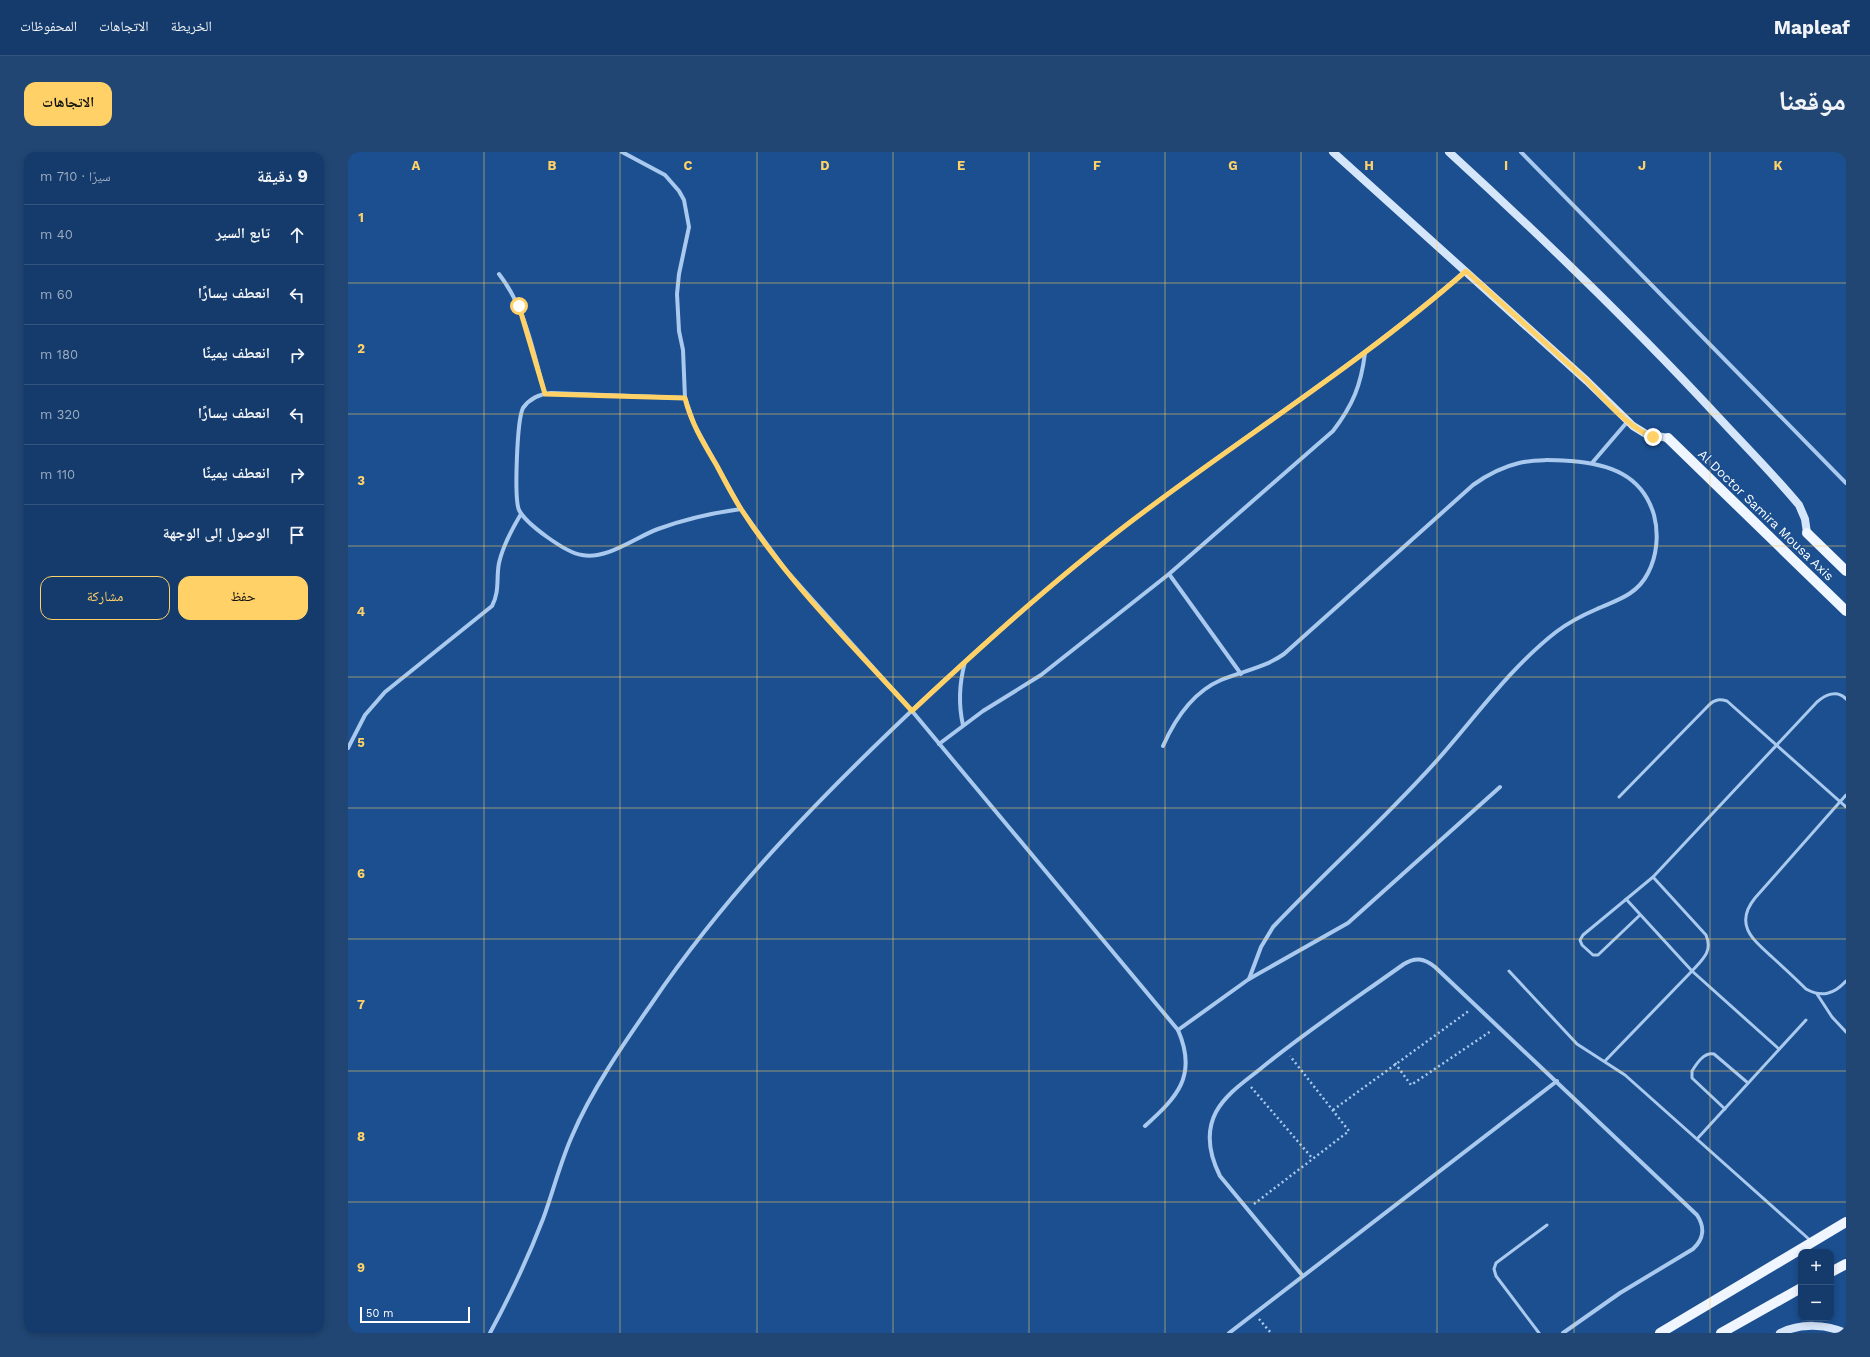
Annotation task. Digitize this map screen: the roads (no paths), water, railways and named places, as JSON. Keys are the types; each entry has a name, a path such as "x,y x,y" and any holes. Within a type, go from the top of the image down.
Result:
{"main road":[{"name":"Al Doctor Samira Mousa Axis","path":"1668,438 1846,612"},
{"name":"Al Doctor Samira Mousa Axis","path":"1807,533 1846,571"},
{"path":"1660,1333 1846,1222"},
{"path":"1834,1270 1846,1264"},
{"path":"1722,1333 1738,1322 1798,1290"},
{"path":"1731,1333 1738,1322"}],"street":[{"path":"622,152 665,175 679,191 687,209 689,227 681,262 677,294 679,331 683,350 685,398 695,426 740,509 785,569 912,711 1178,1030 1183,1041 1186,1063 1182,1084 1171,1102 1145,1126"},
{"path":"1332,152 1466,271 1628,421 1646,434 1668,438"},
{"path":"1448,152 1559,254 1688,385 1799,505 1805,519 1807,533"},
{"path":"1521,152 1846,483"},
{"path":"490,1333 531,1249 572,1136 595,1092 652,1003 703,932 744,882 826,794 912,711 1039,596 1143,512 1365,353 1424,308 1466,271"},
{"path":"499,274 513,295 524,318 545,394"},
{"path":"939,744 963,725 1041,675 1169,574 1333,431 1346,414 1356,395 1363,374 1365,353"},
{"path":"685,398 545,394 533,398 524,408 520,420 516,491 517,503 521,514 529,522 566,550 590,556 605,553 657,529 677,522 719,512 740,509"},
{"path":"1592,463 1628,421"},
{"path":"1163,746 1176,719 1196,697 1221,680 1263,667 1284,654 1473,485 1487,476 1513,465 1535,460 1592,463 1612,468 1630,479 1649,503 1657,533 1655,554 1648,575 1641,584 1625,598 1586,614 1558,631 1544,642 1518,668 1486,702 1429,768 1347,854 1273,927 1261,947 1249,980"},
{"path":"348,748 365,715 385,692 492,606 498,593 499,564 503,550 521,514"},
{"path":"1169,574 1241,674"},
{"path":"963,725 959,692 966,661"},
{"path":"1178,1030 1249,980 1348,923 1500,787"},
{"path":"1302,1275 1220,1176 1215,1166 1210,1145 1211,1129 1216,1113 1228,1095 1285,1049 1404,964 1414,959 1425,960 1477,1005 1697,1215 1701,1221 1703,1229 1702,1237 1693,1249 1620,1293 1563,1333"},
{"path":"1229,1333 1302,1275 1557,1081"},
{"path":"1780,1333 1800,1327 1816,1326 1831,1328 1846,1333"}],"lane":[{"path":"1640,915 1598,955 1593,955 1582,945 1580,940 1583,935 1653,876 1824,696 1834,694 1846,699"},
{"path":"1619,797 1709,705 1718,699 1727,701 1846,807"},
{"path":"1846,795 1750,904 1746,918 1746,925 1751,938 1806,989 1817,994 1823,994 1835,991 1846,981"},
{"path":"1605,1061 1706,956 1709,949 1706,935 1653,876"},
{"path":"1626,899 1692,971 1779,1049"},
{"path":"1509,971 1577,1044 1625,1074 1812,1242"},
{"path":"1817,994 1832,1017 1846,1032"},
{"path":"1697,1139 1806,1020"},
{"path":"1725,1109 1692,1078 1692,1071 1704,1056 1710,1053 1714,1054 1748,1083"},
{"path":"1539,1333 1496,1276 1494,1270 1496,1263 1547,1225"}]}
